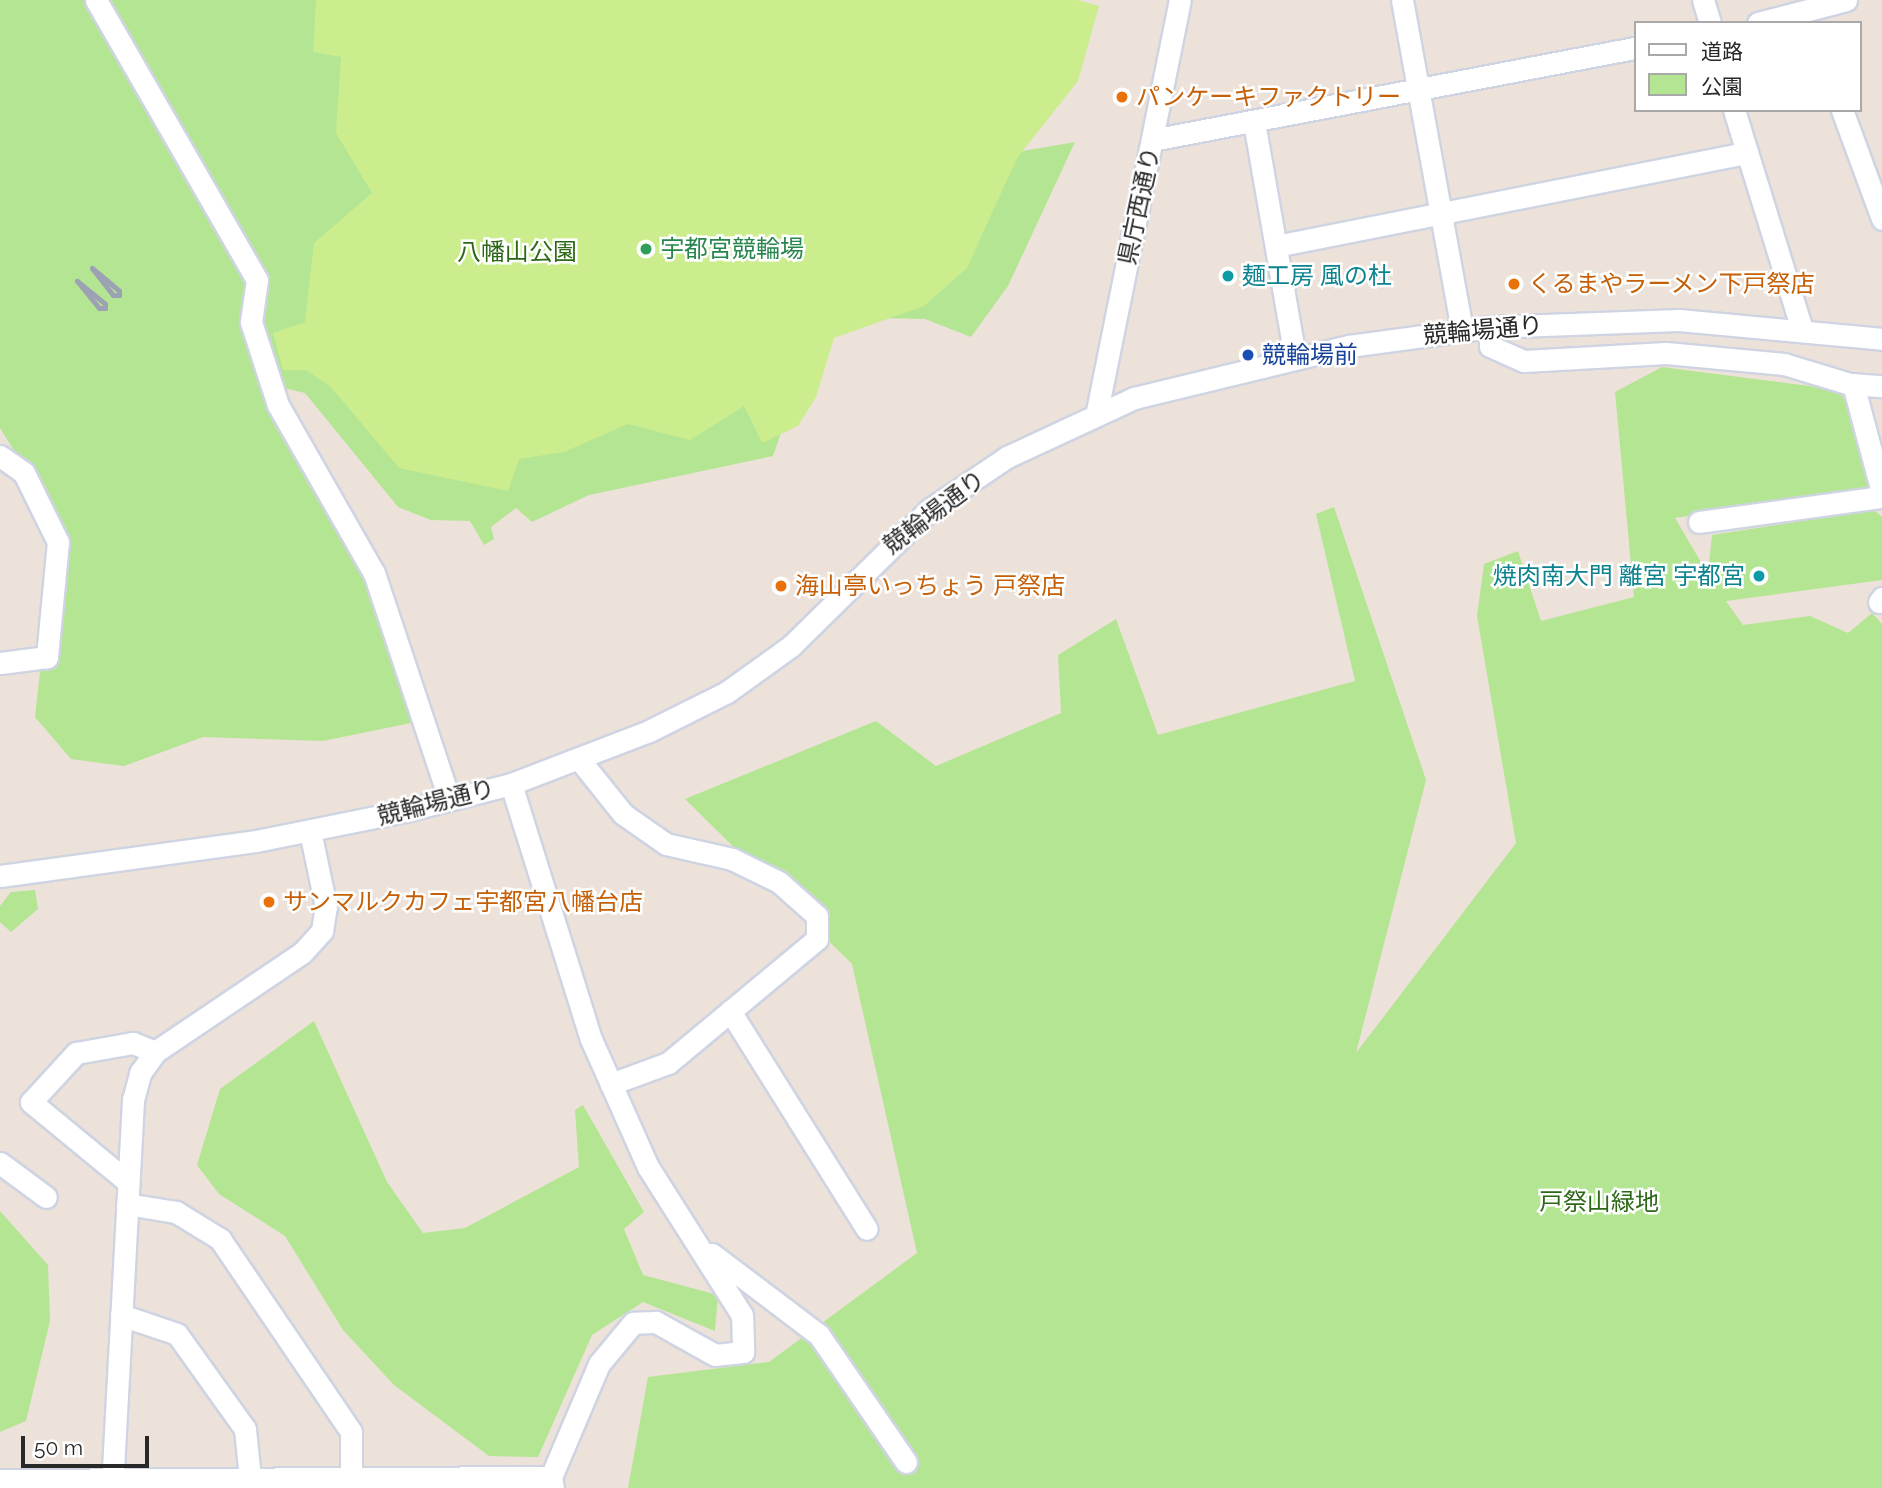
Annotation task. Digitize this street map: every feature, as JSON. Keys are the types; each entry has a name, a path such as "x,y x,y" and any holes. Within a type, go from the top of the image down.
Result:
{"street":[{"path":"96,0 257,280 251,322 278,405 374,573 449,799"},
{"name":"県庁西通り","path":"1097,411 1180,0"},
{"path":"1402,0 1462,330"},
{"path":"1703,0 1709,21"},
{"path":"1767,21 1846,0"},
{"path":"1152,140 1633,48"},
{"path":"1735,112 1802,330"},
{"path":"1843,112 1882,219"},
{"path":"1254,122 1296,357"},
{"path":"1276,246 1746,153"},
{"name":"競輪場通り","path":"3,879 310,831 511,784 579,759 727,692 791,646 930,509 1007,457 1097,411 1296,357 1490,327 1641,319 1802,330 1882,340"},
{"path":"1490,327 1490,346 1524,361 1666,353 1784,364 1853,384 1882,386"},
{"path":"1699,522 1882,494 1853,384"},
{"path":"0,456 24,473 58,542 47,657 0,663"},
{"path":"579,759 623,814 666,844 732,859 779,882 817,916 817,939 668,1063 611,1084"},
{"path":"0,1480 112,1484 351,1477 552,1483 599,1364 634,1323 656,1322 715,1355 743,1352 741,1315 648,1167 590,1039 511,784"},
{"path":"112,1484 133,1100 140,1073 155,1052 302,953 322,931 326,907 310,831"},
{"path":"730,1011 867,1229"},
{"path":"128,1182 32,1102 76,1053 133,1042 155,1052"},
{"path":"0,1163 46,1197"},
{"path":"127,1204 176,1212 220,1239 351,1432 351,1477"},
{"path":"696,1242 820,1335 906,1462"},
{"path":"121,1315 177,1334 245,1429 250,1478"}],"green space":[{"name":"八幡山公園","path":"0,0 841,0 1006,154 1075,142 1008,286 971,337 925,319 821,317 773,456 589,495 532,522 516,508 491,527 494,539 484,545 470,521 431,520 398,507 305,393 280,387 367,570 411,723 323,741 203,737 124,766 71,759 35,717 57,520 0,428"},
{"name":"宇都宮競輪場","path":"316,0 1078,0 1099,6 1078,81 1017,158 967,268 924,306 834,338 816,397 798,426 762,443 744,406 690,440 628,424 564,452 519,459 508,491 399,468 331,387 306,370 283,370 273,333 305,322 314,243 372,193 336,133 341,57 313,52"},
{"name":"戸祭山緑地","path":"1662,367 1833,389 1848,401 1870,487 1675,518 1708,574 1712,535 1874,510 1882,517 1882,580 1726,601 1743,625 1810,616 1848,633 1872,613 1882,624 1882,1488 628,1488 648,1377 769,1362 917,1253 852,964 685,799 876,721 936,766 1061,713 1058,655 1116,619 1158,735 1355,681 1316,514 1334,507 1426,780 1356,1053 1516,843 1477,616 1484,564 1518,551 1541,621 1634,597 1615,392"},
{"path":"35,890 38,909 11,932 0,922 0,906 11,892"},
{"path":"314,1021 387,1182 423,1233 465,1228 579,1167 575,1110 583,1105 644,1212 624,1229 643,1275 718,1295 715,1331 643,1302 592,1335 538,1457 489,1456 394,1385 343,1330 285,1236 219,1194 197,1165 220,1089"},
{"path":"0,1211 48,1265 50,1321 26,1421 0,1432"}],"railway":[{"path":"92,268 119,291 119,295 113,295 92,268"},
{"path":"77,281 105,304 105,308 99,308 77,281"}],"place":[{"name":"パンケーキファクトリー","path":"1122,97"},
{"name":"宇都宮競輪場","path":"646,249"},
{"name":"麺工房 風の杜","path":"1228,276"},
{"name":"くるまやラーメン下戸祭店","path":"1514,284"},
{"name":"競輪場前","path":"1248,355"},
{"name":"焼肉南大門 離宮 宇都宮","path":"1759,576"},
{"name":"海山亭いっちょう 戸祭店","path":"781,586"},
{"name":"サンマルクカフェ宇都宮八幡台店","path":"269,902"}]}
